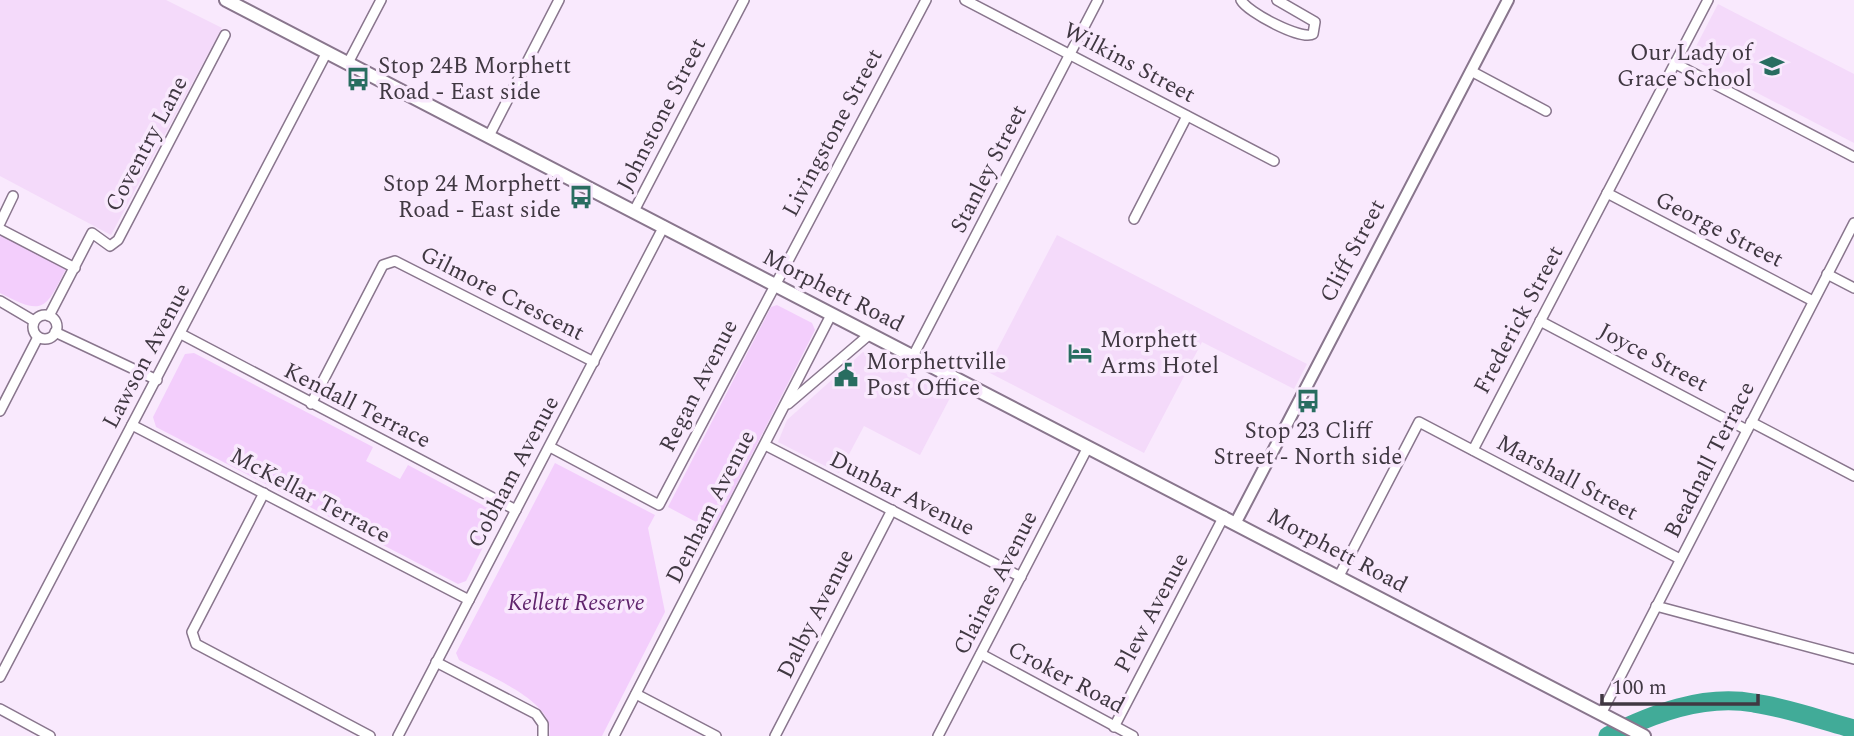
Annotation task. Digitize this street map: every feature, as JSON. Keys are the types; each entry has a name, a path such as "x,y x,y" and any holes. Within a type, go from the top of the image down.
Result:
{"main road":[{"name":"Morphett Road","path":"226,0 1644,736"}],"street":[{"path":"348,63 381,0"},
{"path":"489,136 559,0"},
{"name":"Johnstone Street","path":"634,211 744,0"},
{"name":"Livingstone Street","path":"774,284 926,0"},
{"name":"Wilkins Street","path":"965,0 1274,161"},
{"name":"Stanley Street","path":"913,356 1098,0"},
{"path":"1241,0 1249,10 1301,36 1310,37 1316,28 1315,22 1289,3 1277,0"},
{"name":"Cliff Street","path":"1230,519 1508,0"},
{"name":"Frederick Street","path":"1473,450 1708,0"},
{"name":"Coventry Lane","path":"75,268 92,233 110,246 118,240 225,35"},
{"name":"Lawson Avenue","path":"0,677 327,52"},
{"path":"1674,64 1854,158"},
{"path":"1471,71 1546,111"},
{"path":"1134,219 1188,116"},
{"name":"George Street","path":"1606,193 1813,301"},
{"path":"0,223 13,196"},
{"name":"Beadnall Terrace","path":"1606,717 1656,606 1854,223"},
{"name":"Cobham Avenue","path":"398,736 664,226"},
{"path":"0,229 75,268 49,316"},
{"name":"Gilmore Crescent","path":"311,404 383,265 395,261 594,362"},
{"path":"1827,274 1854,288"},
{"name":"Regan Avenue","path":"550,447 659,505 774,284"},
{"path":"0,300 34,321"},
{"name":"Denham Avenue","path":"614,736 831,314"},
{"path":"41,315 49,316 56,324 55,332 46,339 38,337 33,330 34,321 41,315"},
{"name":"Joyce Street","path":"1540,321 1854,476"},
{"path":"55,332 157,380"},
{"name":"Kendall Terrace","path":"181,334 516,510"},
{"name":"Denham Avenue","path":"784,407 870,334"},
{"path":"0,411 38,337"},
{"path":"1339,576 1419,422 1473,450"},
{"name":"McKellar Terrace","path":"132,425 469,600"},
{"name":"Dunbar Avenue","path":"765,445 1021,577"},
{"name":"Claines Avenue","path":"938,736 1088,447"},
{"name":"Marshall Street","path":"1473,450 1680,559"},
{"path":"264,493 192,632 196,644 370,736"},
{"name":"Dalby Avenue","path":"775,736 892,510"},
{"name":"Plew Avenue","path":"1116,731 1230,519"},
{"path":"1656,606 1854,659"},
{"name":"Croker Road","path":"981,654 1116,731 1133,736"},
{"path":"436,662 537,714 543,724 542,736"},
{"path":"636,694 716,736"},
{"path":"0,709 50,736"}],"shaded area":[{"path":"0,0 166,0 222,28 111,235 0,176"},
{"name":"Our Lady of Grace School","path":"1718,4 1854,74 1854,143 1690,58"},
{"path":"1057,235 1307,364 1294,389 1202,342 1144,453 986,371"},
{"path":"863,352 951,396 920,455 864,426 839,473 778,442 787,420"}],"green space":[{"path":"0,234 66,269 53,293 42,305 26,305 0,293"},
{"path":"777,305 812,323 815,330 713,531 668,507 771,307"},
{"path":"194,353 373,447 366,461 400,479 408,465 494,511 497,519 466,581 458,584 156,427 153,417 185,354"},
{"name":"Kellett Reserve","path":"555,463 655,515 648,528 665,612 602,736 549,736 549,724 531,701 501,681 459,660 456,653"}],"waterway":[{"path":"1608,736 1642,720 1678,708 1716,701 1766,705 1854,729"}],"place":[{"name":"Our Lady of Grace School","path":"1772,66"},
{"name":"Stop 24B Morphett Road - East side","path":"358,79"},
{"name":"Stop 24 Morphett Road - East side","path":"581,197"},
{"name":"Morphett Arms Hotel","path":"1080,353"},
{"name":"Morphettville Post Office","path":"846,375"},
{"name":"Stop 23 Cliff Street - North side","path":"1308,401"}]}
